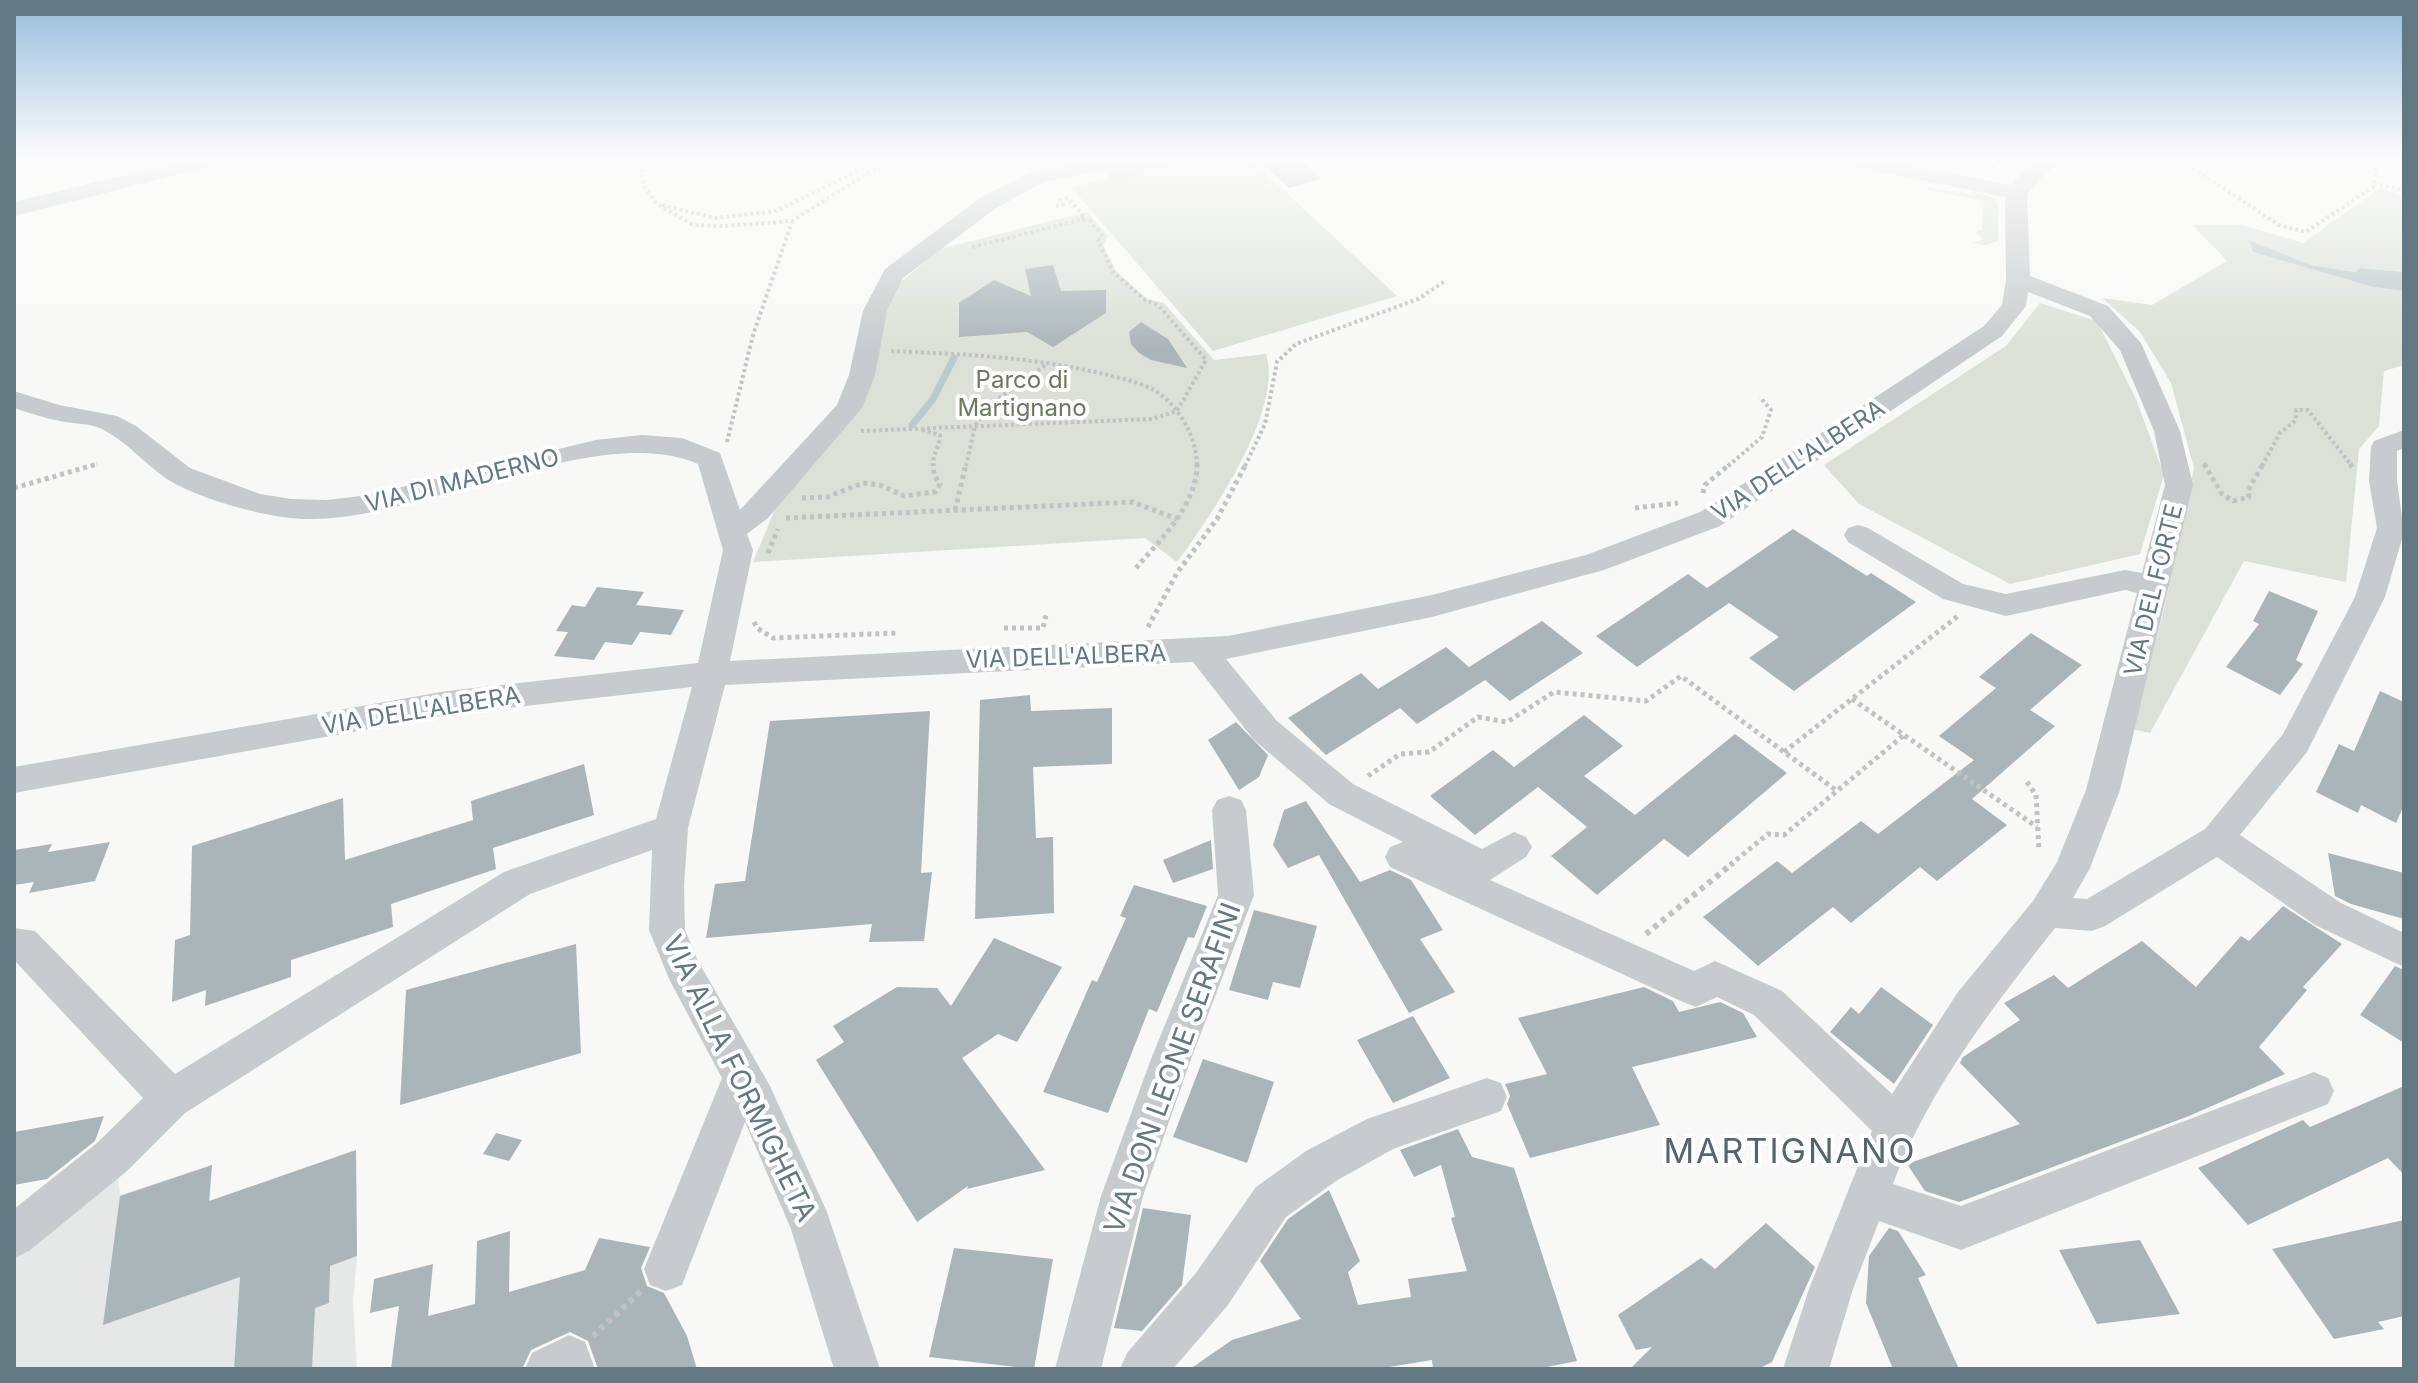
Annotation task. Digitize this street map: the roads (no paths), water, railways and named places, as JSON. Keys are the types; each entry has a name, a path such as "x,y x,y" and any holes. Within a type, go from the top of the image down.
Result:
{"street":[{"path":"733,530 758,511 849,408 862,375 875,311 893,274 962,223"},
{"path":"2017,223 2018,280"},
{"name":"VIA DEL FORTE","path":"1806,1369 1831,1289 1895,1125 1972,1004 2046,912 2072,868 2103,790 2179,485 2167,431 2132,348 2099,311 2018,280"},
{"name":"VIA DELL'ALBERA","path":"14,780 447,703 644,679 712,674 1200,649 1432,606 1594,563 1710,519 1993,331 2014,306 2018,280"},
{"name":"VIA DI MADERNO","path":"14,399 55,412 107,421 179,473 242,499 310,512 374,503 514,465 619,447 656,445 700,451 710,459 738,550 712,674"},
{"path":"2046,912 2092,915 2217,839 2295,743 2370,597 2394,524 2383,481 2384,447 2404,438"},
{"path":"1858,535 1954,592 2006,605 2125,580 2154,586"},
{"path":"1200,649 1265,730 1341,794 1483,867 1514,847"},
{"name":"VIA ALLA FORMIGHETA","path":"712,674 671,828 666,886 667,930 683,969 743,1076 812,1227 857,1369"},
{"name":"VIA DON LEONE SERAFINI","path":"1078,1369 1122,1196 1171,1059 1236,895 1229,810"},
{"path":"14,1236 112,1157 171,1099 517,883 671,828"},
{"path":"2217,839 2265,868 2328,914 2404,951"},
{"path":"1403,857 1696,990 1715,978 1768,1003 1895,1125"},
{"path":"14,944 22,943 171,1099"},
{"path":"666,1269 743,1076"},
{"path":"1867,1196 1961,1228 2314,1091"},
{"path":"1143,1369 1212,1289 1271,1202 1321,1166 1382,1133 1487,1097"}],"waterway":[{"path":"912,425 933,399 954,358"}],"district":[{"name":"MARTIGNANO","path":"1790,1150"}],"park label":[{"name":"Parco di Martignano","path":"1022,393"}]}
